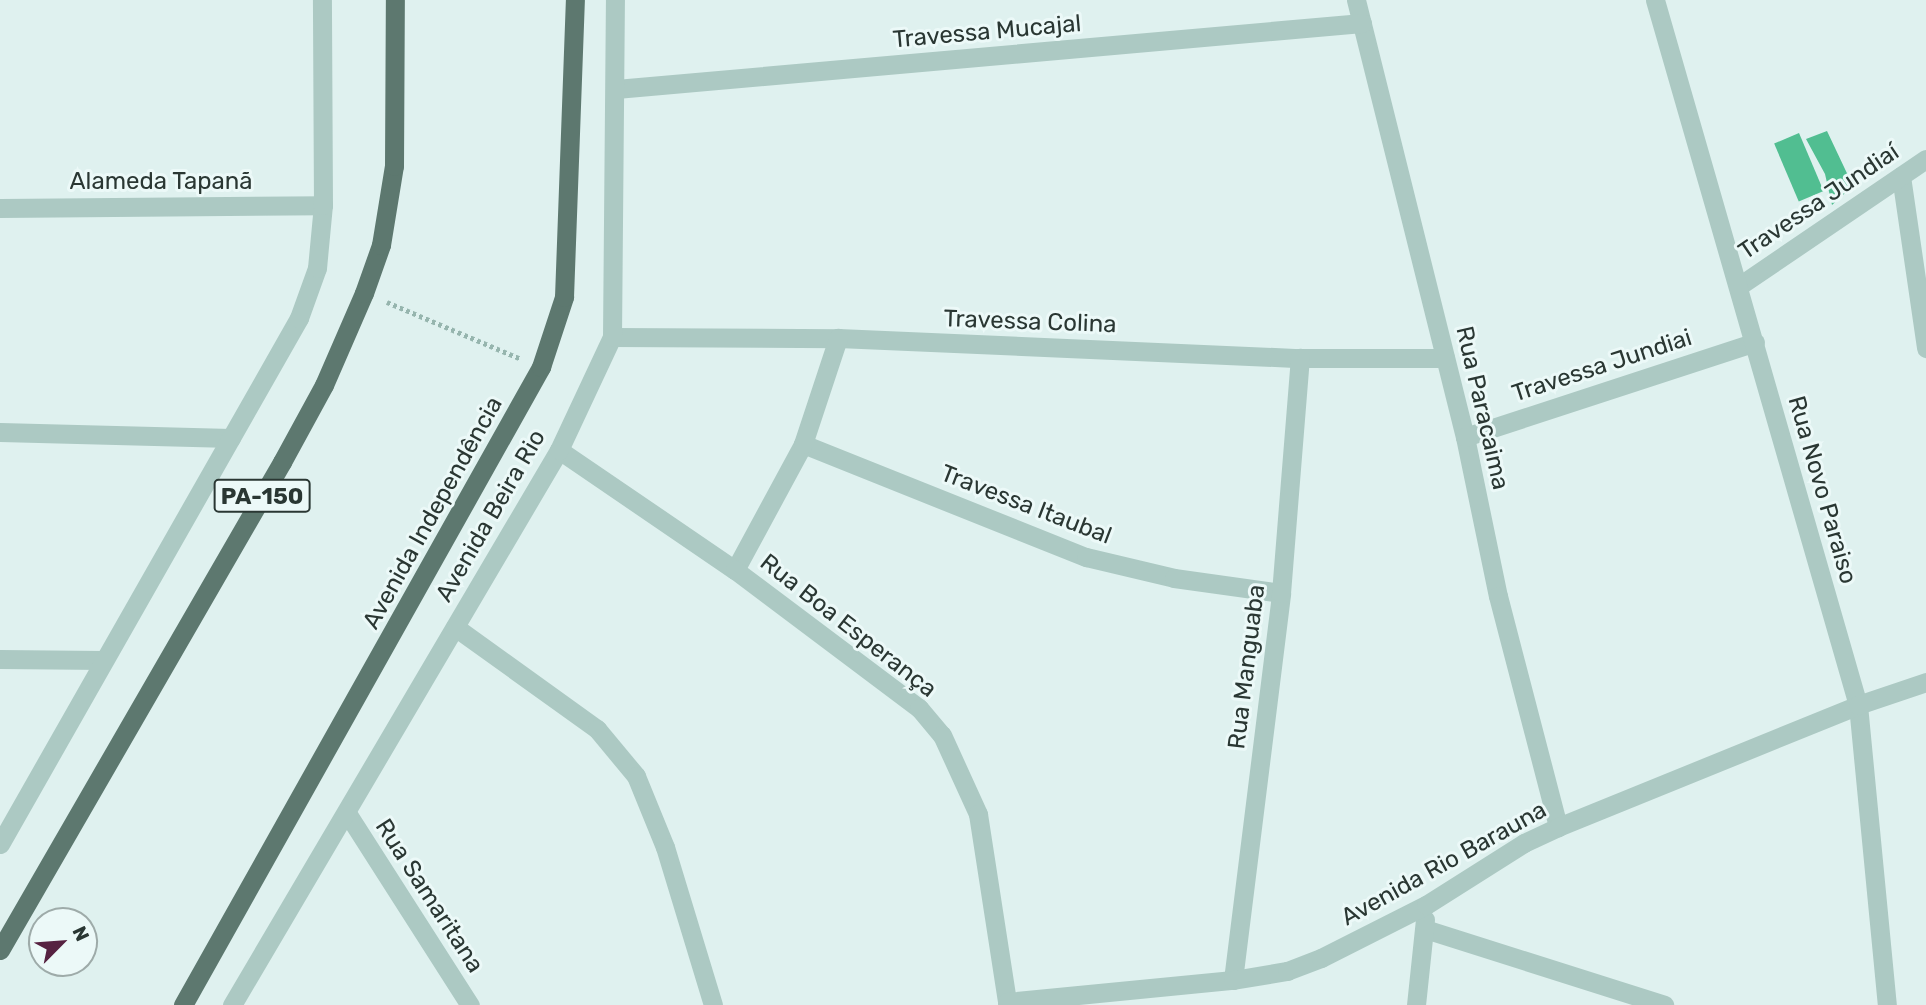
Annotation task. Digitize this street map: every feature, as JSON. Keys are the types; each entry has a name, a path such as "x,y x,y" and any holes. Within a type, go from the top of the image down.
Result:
{"main road":[{"name":"PA-150","path":"0,950 288,452 324,385 364,293 381,245 394,166 395,0"},
{"name":"Avenida Independência","path":"183,1005 541,367 564,296 575,0"}],"street":[{"path":"0,844 299,318 317,268 323,205 322,0"},
{"name":"Avenida Beira Rio","path":"232,1005 559,450 612,337 615,0"},
{"name":"Rua Paracaima","path":"1356,0 1465,437 1497,596 1558,827"},
{"name":"Rua Novo Paraiso","path":"1655,0 1740,286 1858,705 1887,1005"},
{"name":"Travessa Mucajal","path":"616,89 1362,23"},
{"name":"Travessa Jundiaí","path":"1740,286 1926,159"},
{"path":"1900,176 1926,348"},
{"name":"Alameda Tapanã","path":"0,208 323,205"},
{"name":"Travessa Colina","path":"612,337 838,338 1300,358 1446,358"},
{"path":"735,570 803,444 838,338"},
{"name":"Travessa Jundiai","path":"1465,437 1755,342"},
{"name":"Rua Manguaba","path":"1233,980 1281,593 1300,358"},
{"path":"0,432 231,438"},
{"name":"Travessa Itaubal","path":"803,444 1086,557 1174,578 1281,593"},
{"name":"Rua Boa Esperança","path":"559,450 735,570 919,708 942,735 978,814 1007,1003"},
{"path":"455,627 597,729 636,776 665,846 713,1005"},
{"path":"0,659 103,660"},
{"name":"Avenida Rio Barauna","path":"1007,1003 1233,980 1287,971 1321,958 1426,905 1524,843 1558,827 1858,705 1926,682"},
{"name":"Rua Samaritana","path":"347,813 470,1005"},
{"path":"1416,1005 1426,905"},
{"path":"1425,929 1664,1005"}],"path":[{"path":"364,293 541,367"}],"building":[{"path":"1827,131 1853,186 1832,205 1825,174 1806,139"},
{"path":"1799,133 1824,191 1799,202 1774,144"}]}
